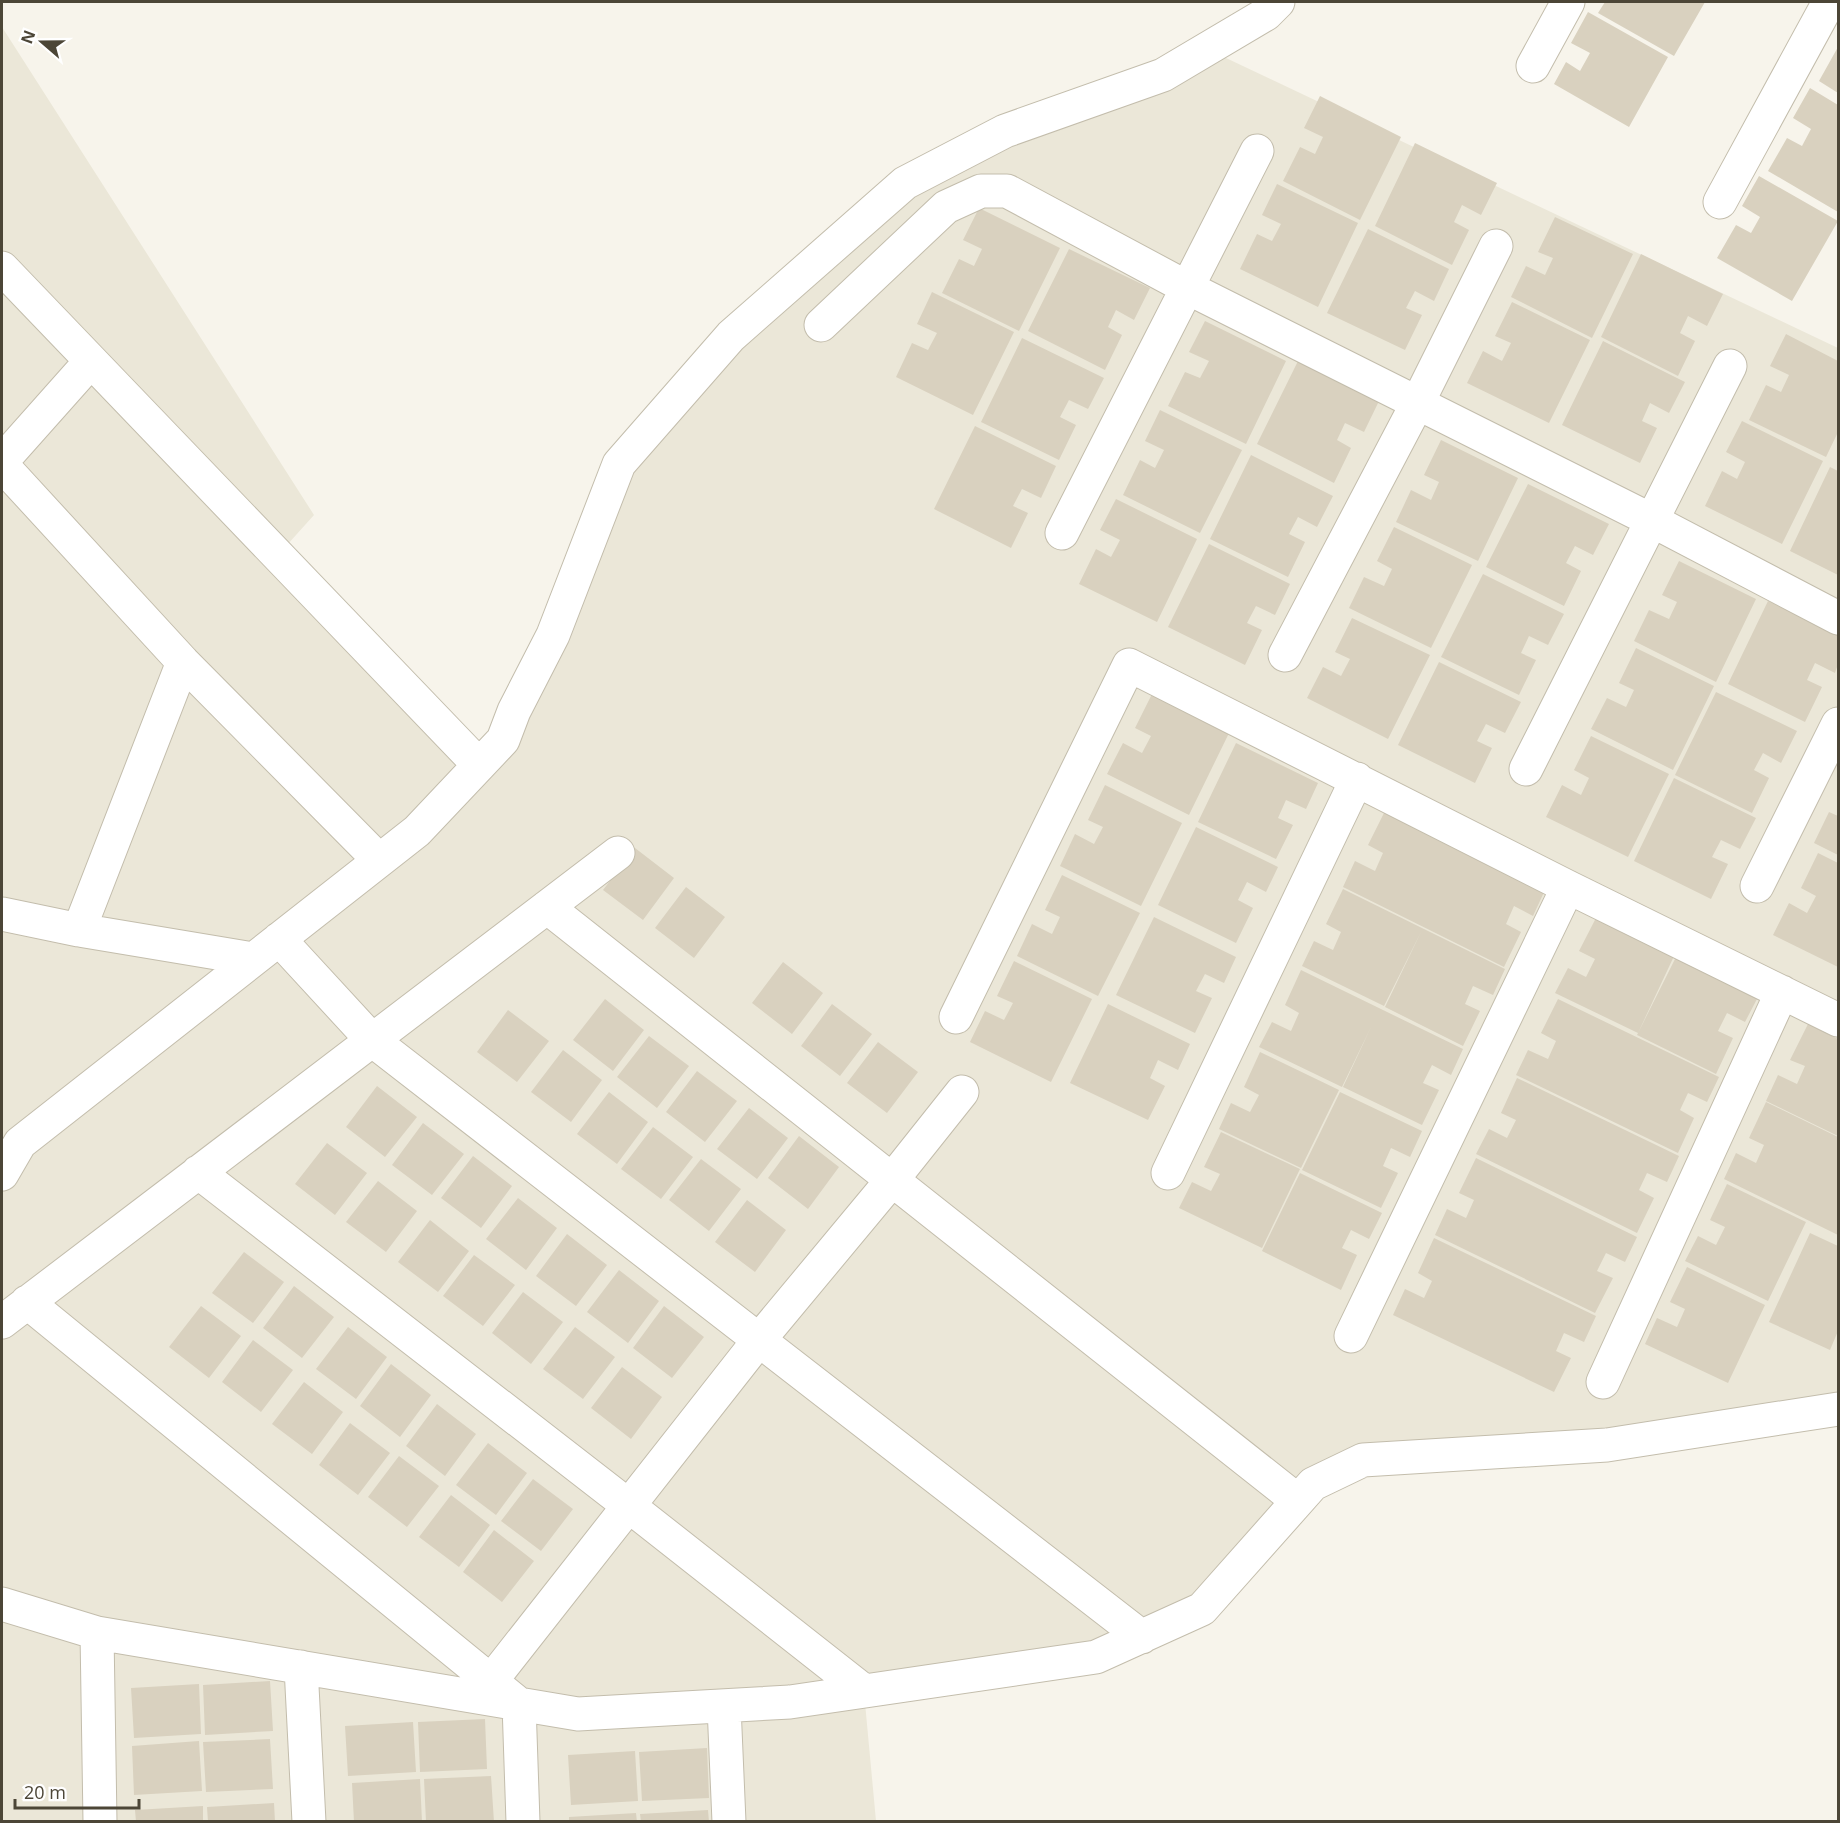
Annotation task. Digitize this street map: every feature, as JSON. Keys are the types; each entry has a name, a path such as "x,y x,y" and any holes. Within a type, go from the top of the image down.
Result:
{"street":[{"path":"2,1174 10,1142 253,959 417,831 503,740 514,711 553,635 619,464 731,336 905,183 1005,131 1163,75 1266,14 1278,2"},
{"path":"1533,66 1568,2"},
{"path":"1720,202 1829,2"},
{"path":"1062,533 1257,151"},
{"path":"821,325 946,207 981,191 1007,191 1186,287 1651,520 1839,618"},
{"path":"1285,655 1418,402 1496,246"},
{"path":"2,268 479,765"},
{"path":"91,361 2,463 183,662 379,860"},
{"path":"1526,769 1730,366"},
{"path":"79,930 183,662"},
{"path":"956,1017 1130,665 1568,887 1839,1020"},
{"path":"1757,886 1839,724"},
{"path":"1168,1173 1357,779"},
{"path":"2,1322 618,853"},
{"path":"1351,1336 1568,887"},
{"path":"547,907 1298,1500"},
{"path":"2,914 79,930 253,959"},
{"path":"279,939 372,1040 1142,1637"},
{"path":"1603,1382 1782,992"},
{"path":"491,1681 759,1340 962,1092"},
{"path":"198,1172 629,1506 864,1692"},
{"path":"27,1302 519,1704 523,1821"},
{"path":"2,1604 97,1633 578,1714 789,1702 1096,1657 1202,1609 1313,1484 1364,1460 1607,1445 1839,1409"},
{"path":"97,1633 100,1821"},
{"path":"302,1667 309,1821"},
{"path":"724,1706 729,1821"}],"shaded area":[{"path":"2,27 314,515 278,555 479,765 619,464 905,183 1207,49 1838,348 1838,1407 1313,1484 1202,1609 1096,1657 864,1692 876,1821 2,1821"}],"building":[{"path":"1605,2 1705,2 1674,56 1598,13"},
{"path":"1588,12 1668,57 1629,127 1554,84 1566,62 1580,71 1590,53 1571,43"},
{"path":"1838,47 1838,93 1819,81"},
{"path":"1810,88 1838,105 1838,212 1768,171 1787,138 1802,146 1811,129 1793,118"},
{"path":"1320,96 1401,137 1360,220 1283,181 1300,147 1315,154 1323,137 1304,128"},
{"path":"1415,143 1497,183 1481,215 1462,205 1454,222 1469,230 1452,265 1375,226"},
{"path":"1759,176 1838,221 1792,301 1717,258 1736,225 1751,233 1760,217 1742,206"},
{"path":"1277,184 1358,223 1318,307 1240,269 1257,234 1272,241 1281,224 1262,215"},
{"path":"979,208 1060,248 1019,331 942,293 959,259 974,266 982,249 963,240"},
{"path":"1555,217 1633,254 1592,338 1511,297 1526,266 1545,275 1553,258 1538,252"},
{"path":"1368,229 1449,269 1434,301 1415,291 1406,308 1422,315 1405,350 1327,313"},
{"path":"1069,249 1150,288 1134,320 1116,310 1108,327 1122,335 1105,370 1028,331"},
{"path":"1641,254 1723,294 1707,326 1688,316 1680,333 1695,341 1678,376 1601,337"},
{"path":"932,292 1014,332 973,415 896,377 912,343 928,350 937,333 917,324"},
{"path":"1512,302 1590,340 1549,423 1467,383 1483,351 1502,361 1511,343 1495,336"},
{"path":"1205,321 1286,361 1246,444 1168,406 1185,372 1200,378 1209,361 1189,352"},
{"path":"1786,334 1838,361 1838,432 1826,457 1749,420 1766,385 1781,392 1789,375 1770,366"},
{"path":"1022,338 1104,378 1088,409 1069,400 1060,417 1076,425 1059,460 981,422"},
{"path":"1603,341 1685,382 1669,413 1650,403 1642,421 1657,428 1640,463 1562,425"},
{"path":"1298,361 1379,401 1364,432 1345,423 1337,440 1351,448 1334,483 1257,444"},
{"path":"1160,410 1242,450 1200,533 1123,495 1140,460 1155,468 1164,450 1145,441"},
{"path":"1742,421 1823,461 1782,544 1705,506 1722,471 1737,479 1745,462 1726,452"},
{"path":"975,426 1056,466 1041,498 1022,489 1013,506 1028,513 1011,548 934,509"},
{"path":"1441,440 1518,478 1478,561 1396,522 1411,490 1431,500 1439,482 1424,475"},
{"path":"1251,455 1333,496 1317,527 1298,517 1289,534 1305,542 1288,577 1210,539"},
{"path":"1830,467 1838,471 1838,575 1790,551"},
{"path":"1528,484 1609,524 1593,555 1575,546 1566,563 1581,571 1564,606 1486,567"},
{"path":"1116,499 1197,539 1157,622 1079,584 1096,549 1111,557 1120,540 1100,530"},
{"path":"1394,527 1472,565 1431,648 1349,608 1364,577 1384,586 1392,569 1377,561"},
{"path":"1209,544 1290,584 1275,615 1256,606 1247,623 1262,630 1245,665 1168,627"},
{"path":"1679,561 1756,599 1716,682 1634,641 1649,610 1669,619 1677,602 1662,595"},
{"path":"1483,574 1564,614 1548,645 1529,636 1521,653 1536,660 1519,695 1441,657"},
{"path":"1768,601 1838,635 1838,664 1835,673 1815,663 1807,680 1822,687 1805,722 1728,684"},
{"path":"1352,618 1430,655 1388,739 1307,698 1323,667 1341,676 1350,659 1335,652"},
{"path":"1636,648 1714,686 1673,770 1591,729 1607,698 1626,707 1634,690 1619,683"},
{"path":"1439,662 1521,702 1505,733 1486,724 1477,741 1492,748 1475,783 1398,745"},
{"path":"1716,692 1797,731 1781,763 1763,753 1754,770 1769,778 1752,813 1675,775"},
{"path":"1152,694 1230,731 1189,815 1107,774 1123,743 1142,753 1151,736 1135,728"},
{"path":"1591,736 1669,774 1628,857 1546,817 1562,785 1581,795 1589,778 1574,770"},
{"path":"1236,743 1318,783 1306,809 1286,800 1278,818 1293,825 1276,859 1198,822"},
{"path":"1674,778 1756,818 1740,849 1721,840 1712,857 1728,864 1711,899 1634,861"},
{"path":"1105,785 1182,823 1141,906 1060,866 1075,834 1094,844 1103,827 1088,820"},
{"path":"1385,811 1545,890 1533,916 1514,906 1506,924 1521,932 1504,967 1343,887 1355,861 1375,871 1383,853 1368,845"},
{"path":"1829,812 1838,816 1838,855 1814,843"},
{"path":"1196,827 1278,867 1266,892 1247,882 1238,900 1253,908 1236,943 1158,905"},
{"path":"635,848 674,878 643,920 603,890"},
{"path":"1818,853 1838,863 1838,967 1773,935 1789,903 1807,913 1816,896 1801,888"},
{"path":"1062,875 1140,913 1098,996 1017,956 1032,924 1052,934 1060,917 1045,910"},
{"path":"686,887 725,917 694,958 655,928"},
{"path":"1343,889 1505,969 1493,995 1473,986 1465,1004 1480,1011 1463,1046 1385,1007 1421,932 1384,1006 1302,966 1314,941 1333,950 1341,932 1326,924"},
{"path":"1597,916 1675,954 1638,1033 1555,993 1568,968 1586,977 1595,959 1579,951"},
{"path":"1154,917 1236,957 1224,983 1205,974 1196,991 1212,998 1195,1033 1116,995"},
{"path":"1676,957 1758,997 1745,1022 1727,1013 1718,1031 1733,1038 1716,1074 1637,1035"},
{"path":"1014,961 1092,999 1051,1082 970,1042 985,1011 1004,1020 1013,1003 997,996"},
{"path":"783,962 823,993 792,1034 752,1003"},
{"path":"1301,970 1463,1049 1451,1075 1432,1065 1423,1083 1439,1090 1422,1125 1343,1087 1371,1027 1342,1087 1259,1047 1272,1022 1291,1031 1299,1013 1285,1005"},
{"path":"605,999 644,1030 613,1071 573,1040"},
{"path":"1558,999 1719,1077 1707,1102 1688,1093 1680,1110 1694,1118 1678,1153 1516,1075 1528,1050 1548,1059 1556,1041 1541,1033"},
{"path":"832,1004 872,1034 840,1076 801,1046"},
{"path":"1108,1004 1190,1044 1178,1070 1158,1060 1150,1078 1165,1086 1148,1120 1070,1083"},
{"path":"508,1010 549,1041 517,1082 477,1052"},
{"path":"1808,1024 1838,1039 1838,1136 1766,1101 1778,1075 1797,1084 1805,1066 1790,1060"},
{"path":"649,1036 689,1066 657,1108 617,1077"},
{"path":"878,1042 918,1072 887,1113 847,1083"},
{"path":"563,1050 602,1080 571,1122 531,1092"},
{"path":"1260,1052 1339,1090 1301,1168 1219,1129 1231,1103 1250,1112 1259,1095 1244,1087"},
{"path":"697,1071 737,1101 705,1142 666,1112"},
{"path":"1517,1078 1679,1156 1667,1182 1647,1173 1639,1190 1654,1198 1637,1233 1476,1154 1489,1129 1507,1138 1516,1120 1501,1113"},
{"path":"377,1086 417,1117 385,1157 346,1127"},
{"path":"609,1092 648,1122 617,1164 577,1134"},
{"path":"1340,1092 1422,1131 1410,1157 1391,1148 1383,1166 1398,1173 1381,1208 1302,1170"},
{"path":"1766,1102 1838,1137 1838,1235 1724,1179 1736,1153 1756,1163 1764,1145 1749,1138"},
{"path":"749,1108 788,1138 757,1179 717,1149"},
{"path":"423,1123 464,1154 432,1195 392,1165"},
{"path":"653,1127 693,1157 661,1199 621,1169"},
{"path":"1221,1132 1300,1169 1262,1248 1179,1208 1192,1182 1211,1191 1220,1174 1204,1167"},
{"path":"799,1136 839,1167 808,1209 768,1178"},
{"path":"327,1143 367,1173 335,1215 295,1184"},
{"path":"473,1156 512,1186 481,1228 441,1198"},
{"path":"1476,1158 1637,1237 1625,1262 1606,1253 1597,1271 1613,1278 1595,1313 1435,1235 1447,1209 1466,1218 1474,1200 1459,1193"},
{"path":"701,1159 741,1189 709,1231 669,1200"},
{"path":"1300,1173 1382,1213 1369,1239 1351,1230 1342,1248 1357,1255 1341,1290 1262,1251"},
{"path":"378,1181 417,1211 386,1252 346,1222"},
{"path":"1727,1184 1806,1222 1768,1301 1685,1261 1698,1236 1716,1245 1725,1227 1710,1220"},
{"path":"518,1198 557,1228 526,1270 486,1239"},
{"path":"747,1200 786,1230 755,1272 715,1242"},
{"path":"430,1220 469,1251 438,1292 398,1262"},
{"path":"1810,1233 1838,1246 1838,1331 1830,1350 1769,1322"},
{"path":"567,1234 607,1265 576,1306 536,1276"},
{"path":"1434,1238 1596,1316 1584,1342 1564,1333 1556,1351 1571,1358 1554,1392 1393,1315 1405,1289 1424,1298 1432,1281 1418,1273"},
{"path":"244,1252 284,1282 253,1323 212,1293"},
{"path":"474,1255 515,1285 483,1326 443,1296"},
{"path":"1687,1267 1765,1305 1728,1383 1645,1344 1657,1318 1677,1327 1685,1309 1670,1302"},
{"path":"619,1270 659,1301 628,1343 587,1312"},
{"path":"294,1286 334,1317 302,1358 263,1328"},
{"path":"523,1292 563,1322 531,1364 492,1333"},
{"path":"201,1306 241,1336 209,1378 169,1347"},
{"path":"664,1306 704,1337 672,1378 633,1348"},
{"path":"348,1327 387,1357 356,1399 316,1369"},
{"path":"575,1327 615,1357 583,1399 543,1369"},
{"path":"253,1340 293,1370 261,1412 222,1382"},
{"path":"391,1364 431,1395 400,1437 360,1406"},
{"path":"622,1367 662,1397 631,1439 591,1408"},
{"path":"304,1382 343,1412 312,1454 272,1424"},
{"path":"437,1404 476,1434 445,1476 406,1446"},
{"path":"350,1423 390,1453 358,1495 319,1465"},
{"path":"488,1443 527,1473 496,1515 456,1485"},
{"path":"399,1456 439,1486 407,1527 368,1497"},
{"path":"533,1479 573,1509 541,1551 501,1521"},
{"path":"451,1495 490,1525 459,1567 419,1537"},
{"path":"494,1530 534,1561 502,1602 463,1572"},
{"path":"270,1681 273,1731 205,1735 203,1685"},
{"path":"199,1684 201,1734 134,1738 131,1688"},
{"path":"485,1719 487,1769 420,1772 418,1722"},
{"path":"413,1722 416,1772 348,1776 345,1726"},
{"path":"270,1739 273,1789 206,1792 203,1742"},
{"path":"199,1741 202,1791 134,1795 132,1746"},
{"path":"707,1748 709,1798 642,1801 639,1752"},
{"path":"635,1751 638,1801 571,1805 568,1755"},
{"path":"491,1776 494,1822 426,1822 424,1779"},
{"path":"420,1779 422,1822 354,1822 352,1783"},
{"path":"274,1803 275,1822 208,1822 207,1807"},
{"path":"203,1806 203,1822 136,1822 135,1810"},
{"path":"708,1810 709,1822 641,1822 640,1814"},
{"path":"636,1813 637,1822 569,1822 569,1817"}]}
